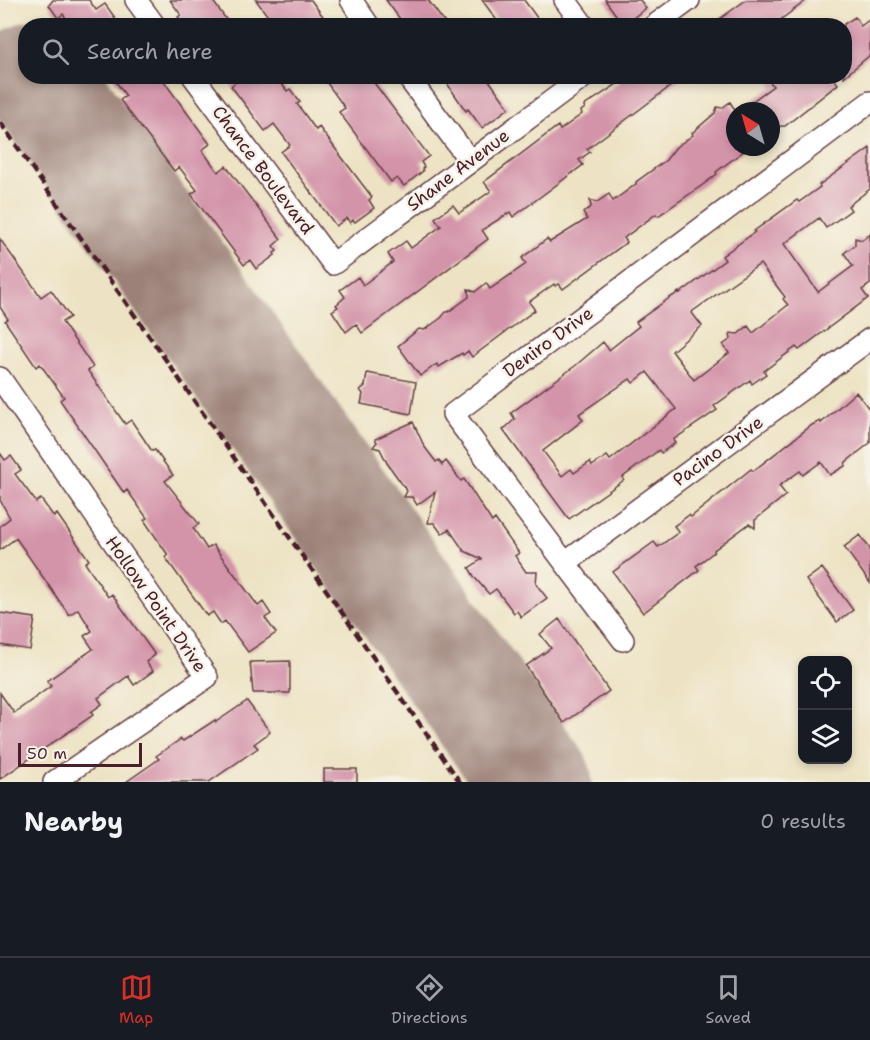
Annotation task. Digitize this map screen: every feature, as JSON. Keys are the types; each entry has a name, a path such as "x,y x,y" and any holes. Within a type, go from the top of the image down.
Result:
{"street":[{"path":"136,0 149,18"},
{"path":"351,0 363,18"},
{"path":"565,0 578,18"},
{"path":"665,18 689,0"},
{"name":"Chance Boulevard","path":"199,84 333,264"},
{"path":"413,84 470,160"},
{"name":"Shane Avenue","path":"333,264 574,84"},
{"name":"Deniro Drive","path":"623,640 453,414 870,102"},
{"name":"Pacino Drive","path":"565,563 870,339"},
{"name":"Hollow Point Drive","path":"0,378 207,677 54,782"}],"building":[{"path":"53,0 89,0 96,10 105,4 115,18 66,18 63,14 58,18 49,5"},
{"path":"170,0 212,0 225,18 179,18 181,15"},
{"path":"256,0 311,0 324,18 269,18"},
{"path":"386,0 428,0 441,18 399,18"},
{"path":"482,0 524,0 537,18 495,18"},
{"path":"605,0 640,0 646,8 633,18 618,18"},
{"path":"746,0 807,0 783,18 721,18"},
{"path":"855,17 861,26 870,19 870,55 852,70 852,19"},
{"path":"118,84 166,84 210,144 202,150 218,172 226,166 281,239 273,246 277,251 275,255 256,269 250,260 244,265 191,194 197,190 179,167 174,171 120,100 126,96"},
{"path":"233,84 282,84 287,91 290,89 300,102 297,104 316,130 319,127 372,197 369,200 374,208 355,222 353,220 350,223 347,218 336,226 281,152 290,145 274,124 265,131 231,86"},
{"path":"328,84 375,84 429,156 421,162 424,167 423,171 404,186 397,178 391,182 339,112 345,108"},
{"path":"447,84 492,84 509,108 482,128 468,109 466,111"},
{"path":"617,84 673,84 587,149 590,152 579,160 583,165 513,217 510,212 482,230 488,239 362,333 356,324 346,332 332,311 345,297 340,290 358,277 363,285 393,262 388,254 406,241 411,248 441,226 435,218 453,205 459,213 491,191 484,182 558,126 560,130 582,114 584,106"},
{"path":"772,84 838,84 785,126 780,127 780,102 751,102 773,86"},
{"path":"726,105 726,156 737,156 716,172 717,174 658,216 656,214 624,238 627,242 563,289 559,284 555,286 554,284 529,302 535,310 472,357 468,351 463,355 462,353 439,367 437,364 420,376 398,346 419,329 424,330 469,297 468,289 475,292 486,283 490,289 526,264 522,258 547,239 550,242 587,219 583,213 591,207 590,200 597,202 609,194 613,201 666,160 676,147 693,135 692,133 715,113 717,107 722,108"},
{"path":"870,148 870,189 848,206 851,210 826,228 819,218 784,244 818,292 853,266 844,253 855,245 855,238 862,240 870,234 870,284 862,290 868,298 799,350 796,347 764,371 766,374 752,384 750,380 714,406 717,410 673,440 675,443 661,453 659,450 623,477 624,480 569,519 503,430 515,419 511,413 575,366 603,342 609,350 639,326 636,322 725,260 722,256 797,200 799,202 820,187 819,185","holes":["760,264 785,297 783,299 788,305 753,333 748,326 738,334 730,333 731,339 723,345 729,353 694,380 672,351 702,326 692,313 693,311","647,372 676,409 610,460 607,456 592,466 590,462 574,473 571,469 562,476 543,451 583,420 579,414 630,379 633,383"]},
{"path":"0,239 41,297 51,290 70,317 62,322 93,367 88,371 125,424 131,420 152,451 155,450 173,475 165,481 199,524 193,528 207,549 213,545 258,606 263,602 271,614 265,618 276,633 248,652 225,621 221,624 213,612 207,616 165,557 168,555 144,520 147,518 127,490 124,493 60,400 64,397 40,364 36,367 5,321 8,319 0,307"},
{"path":"367,373 416,382 411,414 361,404 363,394 360,390 365,386"},
{"path":"856,392 870,410 870,443 846,462 845,466 830,475 821,462 803,475 800,471 779,486 786,495 755,520 755,528 749,524 714,550 696,566 699,570 643,613 613,572 654,542 658,547 679,532 674,526 689,515 691,517 751,469 753,471 812,425 820,421 821,423"},
{"path":"413,422 424,446 436,462 439,460 442,465 446,461 461,481 464,479 492,522 495,519 519,553 515,556 526,572 537,572 536,584 547,598 521,617 517,611 514,613 496,589 489,594 475,578 469,568 482,559 464,551 449,529 442,534 434,523 428,523 435,492 417,505 412,497 404,497 407,491 380,449 373,447 377,442 375,439"},
{"path":"0,453 5,460 11,456 21,470 15,474 36,502 41,499 54,517 57,514 89,560 85,563 108,597 112,594 155,655 146,662 153,671 134,685 128,676 98,698 102,704 91,712 93,715 0,779 0,693 14,713 51,686 47,681 93,649 84,636 92,631 78,609 69,615 16,538 0,550 0,526 10,518 0,500"},
{"path":"860,535 870,549 870,583 844,547"},
{"path":"822,568 853,610 837,622 806,580"},
{"path":"0,613 35,618 30,650 0,645"},
{"path":"559,619 609,691 564,723 526,666 551,648 540,634"},
{"path":"290,661 290,693 253,693 250,662"},
{"path":"247,701 270,732 254,744 258,748 209,782 126,782 159,759 156,756 181,739 183,741 215,720 216,722"},
{"path":"324,769 357,769 357,782 324,782"}],"runway":[{"path":"43,84 536,782"}],"railway":[{"path":"0,122 460,782"}]}
